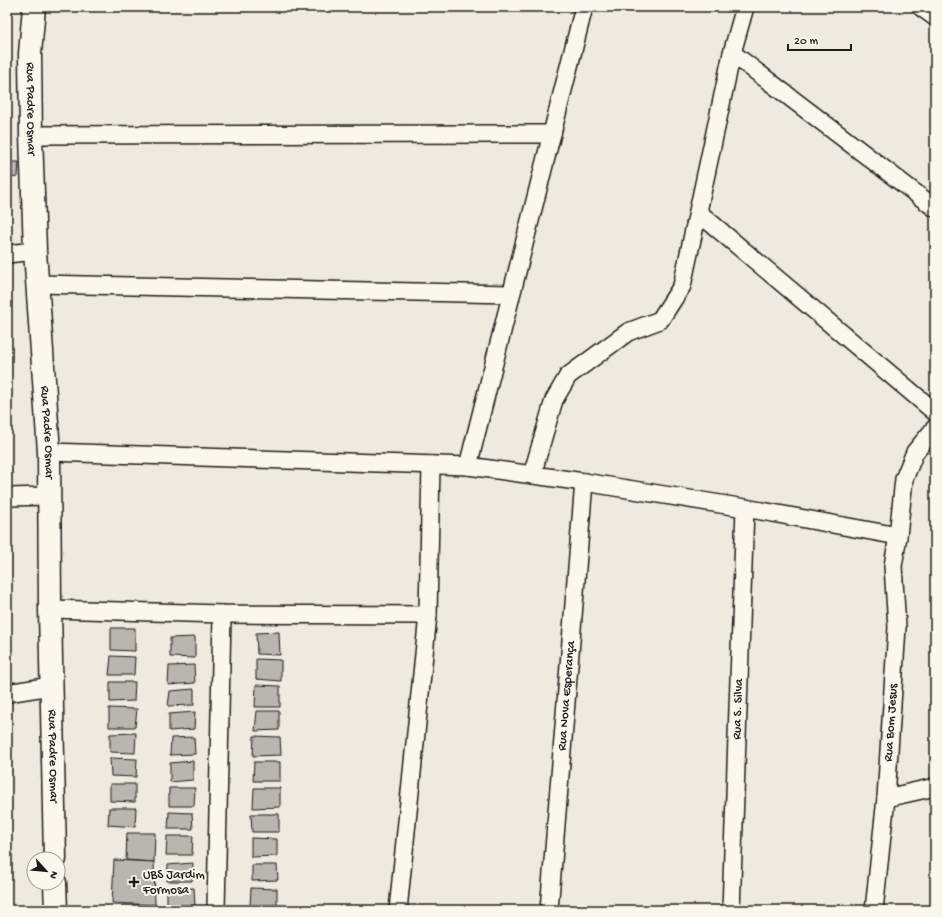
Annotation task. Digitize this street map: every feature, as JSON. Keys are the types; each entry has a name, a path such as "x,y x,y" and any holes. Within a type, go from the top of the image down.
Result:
{"street":[{"name":"Rua Padre Osmar","path":"34,7 30,54 30,135 35,251 49,452 51,686 55,851"},
{"path":"468,466 584,7"},
{"path":"532,475 554,400 568,376 628,332 660,320 682,286 732,53 745,7"},
{"path":"921,7 935,17"},
{"path":"732,53 935,208"},
{"path":"30,135 552,134"},
{"path":"698,213 935,412"},
{"path":"7,254 35,251"},
{"path":"37,284 512,294"},
{"name":"Rua Bom Jesus","path":"874,910 886,798 897,627 893,566 904,479 915,452 935,428"},
{"path":"49,452 468,466 584,482 745,508 898,536"},
{"path":"398,910 428,615 431,465"},
{"name":"Rua Nova Esperança","path":"549,910 584,482"},
{"path":"7,497 49,496"},
{"name":"Rua S. Silva","path":"731,910 745,508"},
{"path":"50,609 222,614 428,615"},
{"path":"216,910 222,614"},
{"path":"7,692 51,686"},
{"path":"886,798 935,787"},
{"path":"55,891 56,910"}],"building":[{"path":"7,162 19,162 18,177 7,178"},
{"path":"111,628 135,628 135,651 111,650"},
{"path":"279,632 280,655 257,654 256,633"},
{"path":"195,637 195,658 170,657 170,638"},
{"path":"111,656 135,657 134,675 109,675"},
{"path":"256,659 281,660 281,681 256,679"},
{"path":"194,665 195,683 168,685 169,666"},
{"path":"110,682 135,682 134,701 110,702"},
{"path":"256,685 280,686 280,707 255,707"},
{"path":"194,689 194,705 168,706 170,691"},
{"path":"109,708 137,709 135,727 109,727"},
{"path":"257,711 279,711 279,730 255,731"},
{"path":"195,712 194,729 169,731 169,714"},
{"path":"136,733 135,753 110,752 110,734"},
{"path":"254,736 280,737 281,755 253,756"},
{"path":"194,737 195,754 170,755 171,738"},
{"path":"110,758 137,759 136,777 111,776"},
{"path":"193,761 193,780 170,782 170,763"},
{"path":"254,762 280,762 280,781 253,781"},
{"path":"110,784 135,784 135,802 110,801"},
{"path":"169,788 195,788 194,806 169,806"},
{"path":"254,788 280,788 280,807 253,808"},
{"path":"109,808 136,808 135,827 108,825"},
{"path":"169,812 192,813 193,829 168,829"},
{"path":"251,814 279,814 279,832 252,832"},
{"path":"127,833 155,833 154,862 126,860"},
{"path":"167,836 193,836 192,855 166,855"},
{"path":"251,838 277,839 277,856 251,857"},
{"name":"UBS Jardim Formosa","path":"114,860 154,862 155,905 112,903"},
{"path":"193,863 192,881 167,881 168,865"},
{"path":"252,865 277,865 278,880 252,881"},
{"path":"194,888 195,907 167,907 167,889"},
{"path":"251,888 277,889 277,905 250,906"}],"place":[{"name":"UBS Jardim Formosa","path":"134,882"}]}
